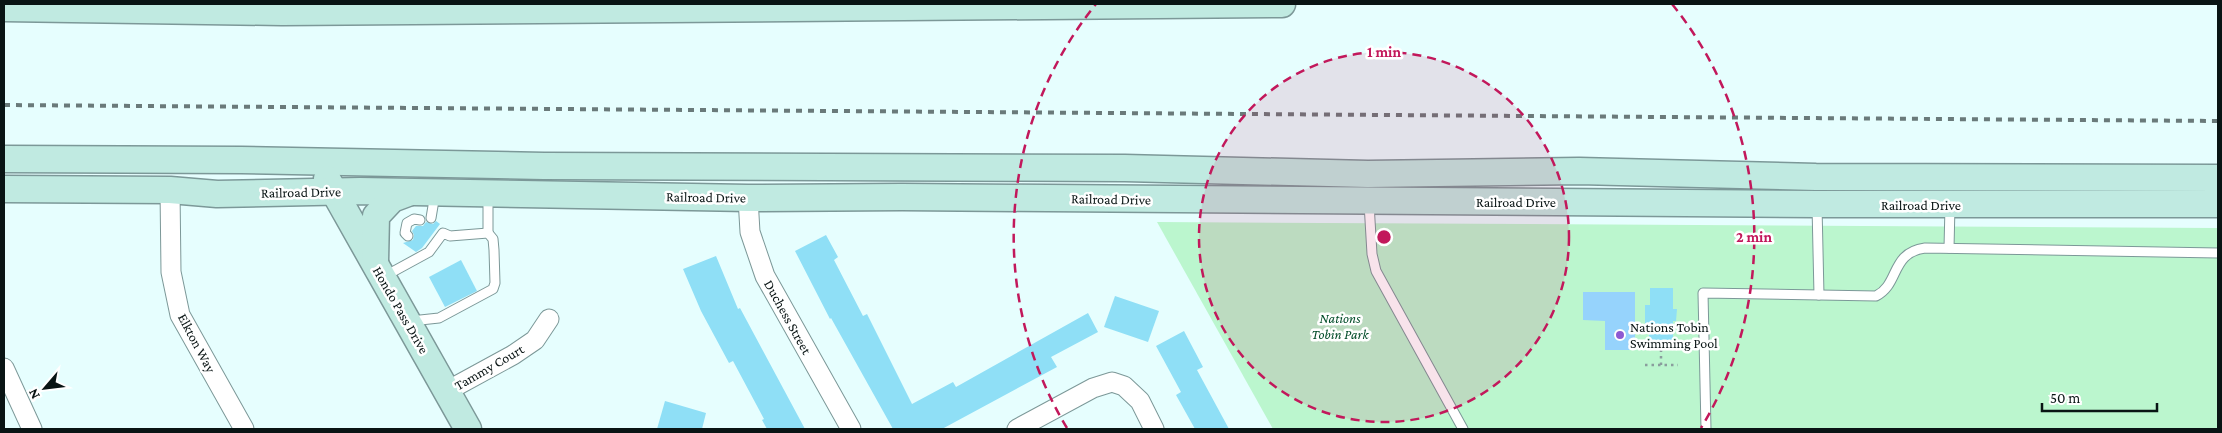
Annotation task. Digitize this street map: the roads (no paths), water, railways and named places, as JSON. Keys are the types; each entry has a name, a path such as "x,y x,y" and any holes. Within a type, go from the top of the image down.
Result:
{"main road":[{"path":"4,8 1282,4"},
{"name":"Railroad Drive","path":"4,160 241,160 319,163 779,168 1124,168 1368,174 1579,172 1816,177 2218,178"},
{"name":"Hondo Pass Drive","path":"319,163 468,429"},
{"path":"1368,174 1369,201"},
{"path":"1816,177 1817,204"},
{"name":"Railroad Drive","path":"4,190 170,190 217,194 408,193 433,206 488,195 1950,205 2218,204"},
{"path":"379,271 376,216 392,199 408,193"}],"street":[{"name":"Elkton Way","path":"170,190 171,272 180,315 244,429"},
{"name":"Duchess Street","path":"748,198 750,232 765,276 851,429"},
{"name":"Tammy Court","path":"447,391 513,355 535,340 549,319"},
{"path":"4,368 32,429"},
{"path":"1018,429 1093,388 1112,382 1124,386 1140,401 1154,429"}],"lane":[{"path":"407,321 439,318 492,289 495,283 494,250 493,239 488,233 488,195"},
{"path":"1369,201 1372,254 1376,272 1463,429"},
{"path":"1817,204 1819,296"},
{"path":"1950,205 1950,248"},
{"path":"408,236 405,233 414,224"},
{"path":"379,271 426,250 439,231 450,236 488,233"},
{"path":"1706,429 1703,293 1876,296 1886,288 1898,263 1909,252 1925,248 2218,253"}],"water":[{"name":"Nations Tobin Swimming Pool","path":"1583,292 1635,292 1635,350 1605,350 1605,321 1583,320"}],"railway":[{"path":"4,105 2218,121"}],"place":[{"name":"Nations Tobin Swimming Pool","path":"1620,335"}],"park label":[{"name":"Nations Tobin Park","path":"1340,326"}]}
